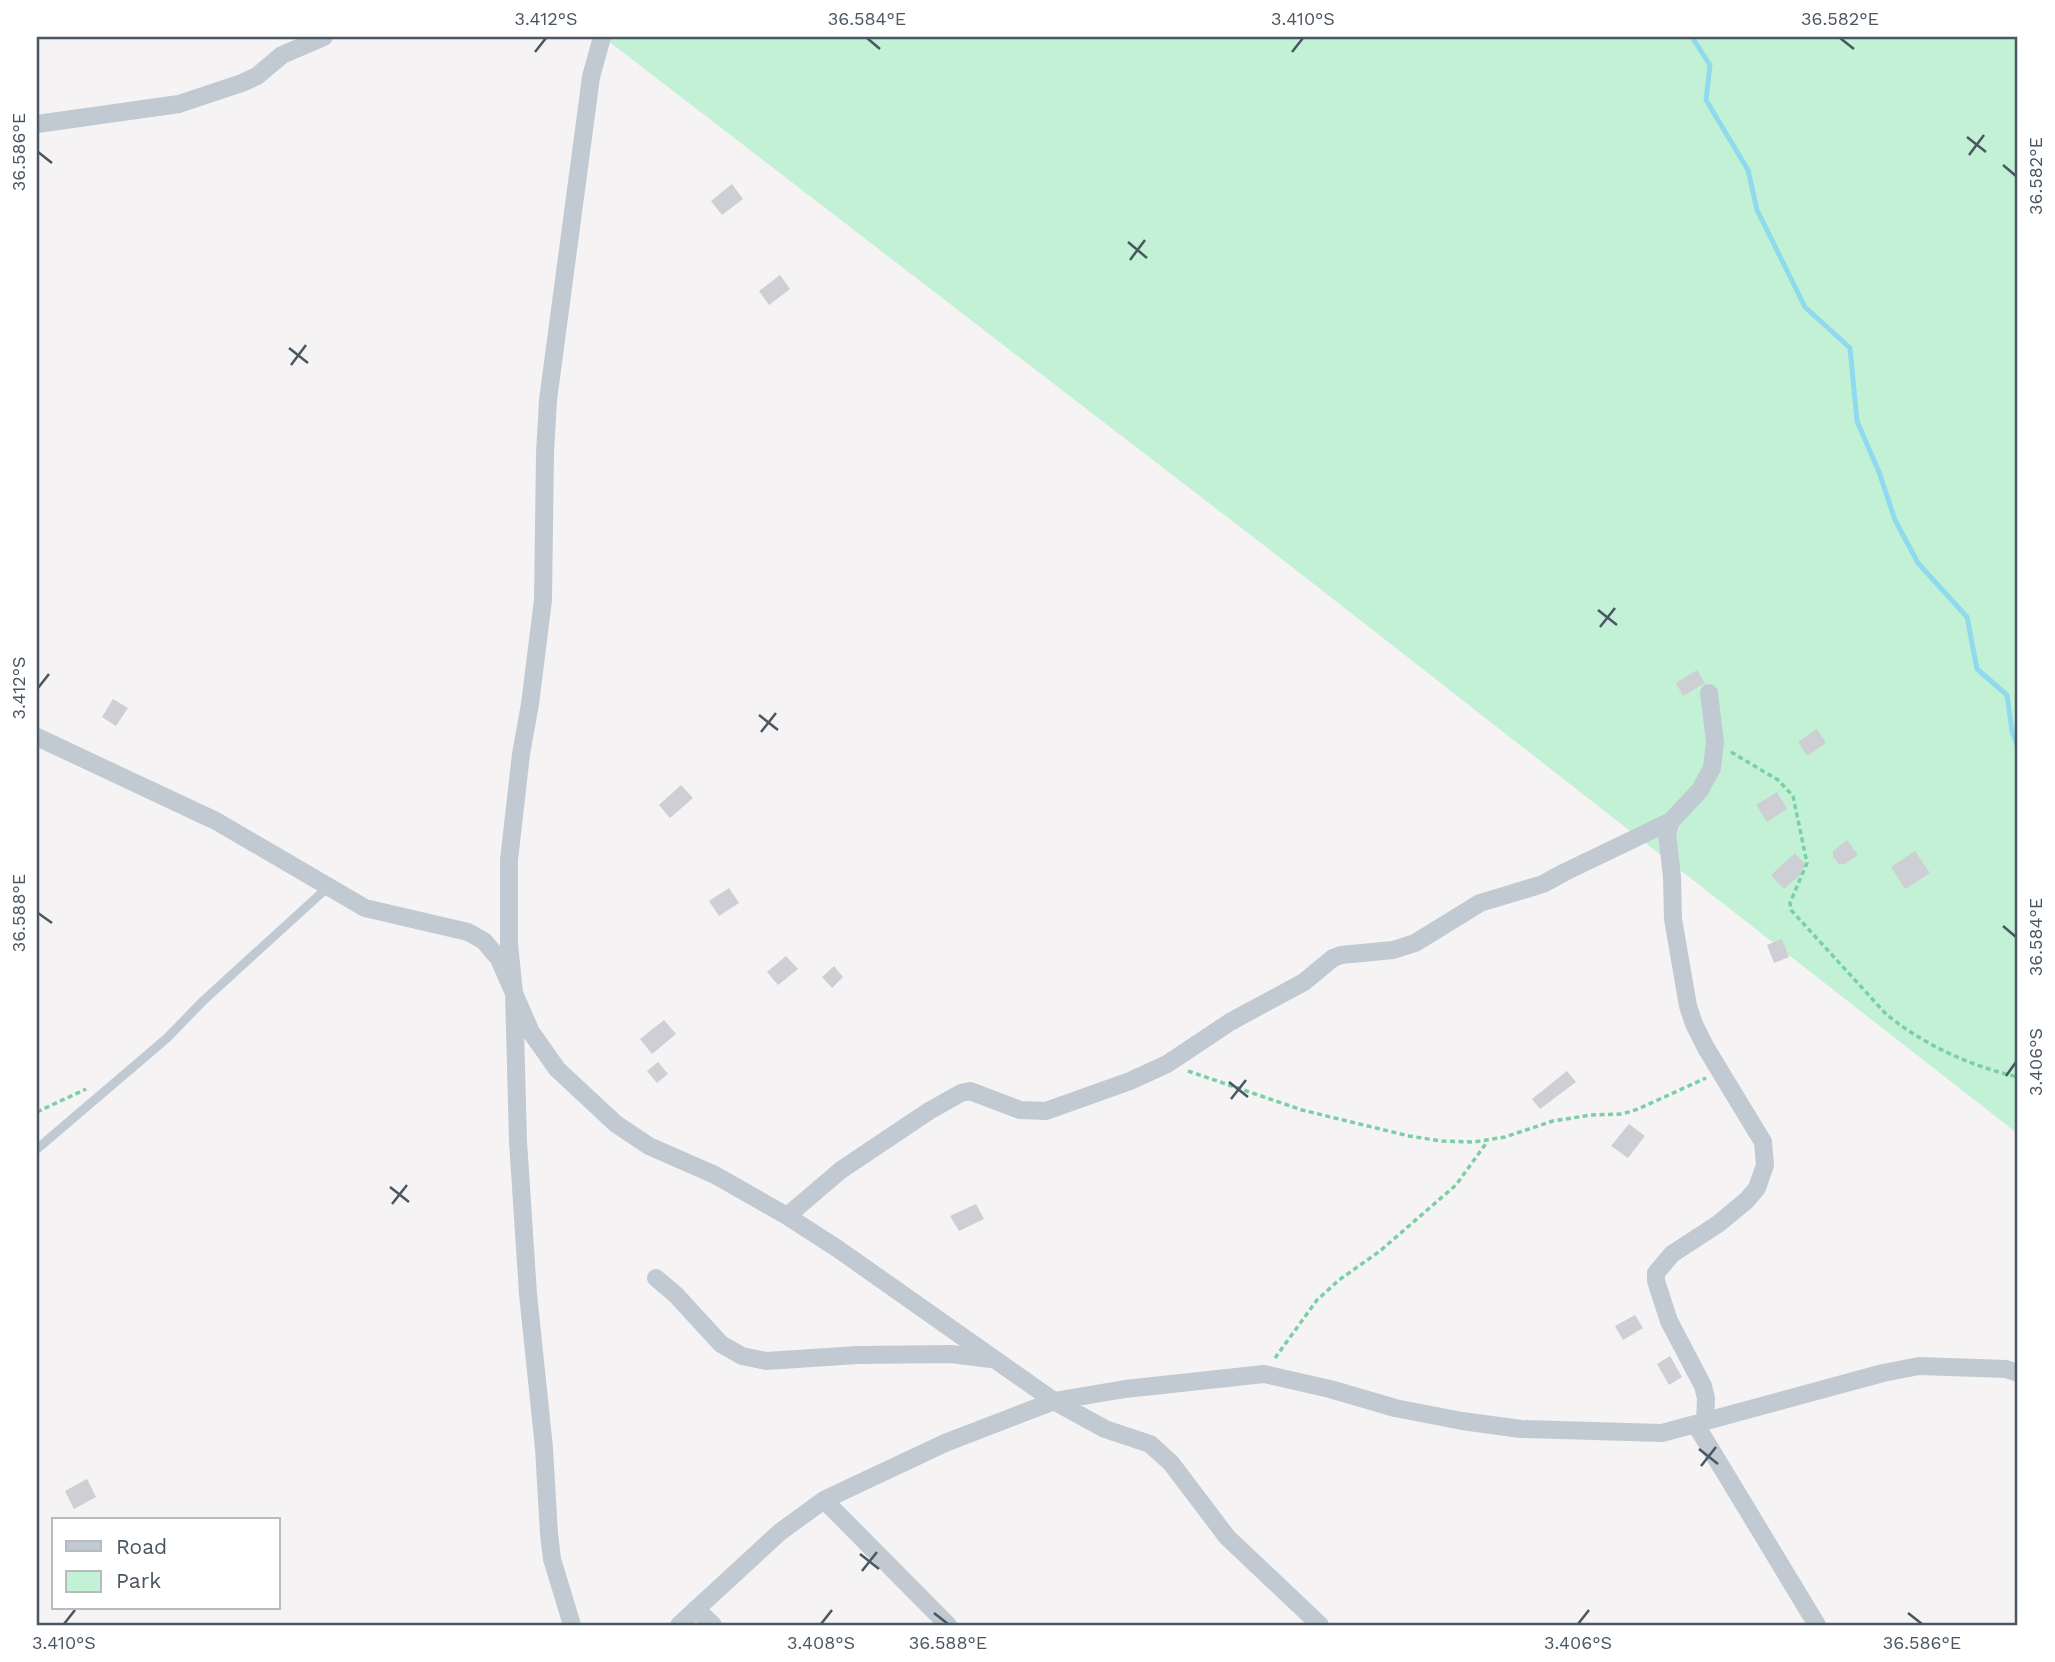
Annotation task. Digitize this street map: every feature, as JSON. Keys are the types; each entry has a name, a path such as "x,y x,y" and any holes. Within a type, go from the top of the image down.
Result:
{"street":[{"path":"37,124 179,104 242,83 257,76 282,55 324,37"},
{"path":"572,1625 552,1559 544,1448 527,1294 518,1141 514,993 509,944 509,860 543,600 548,400 591,77 602,37"},
{"path":"787,1216 841,1170 929,1111 961,1093 970,1091 1020,1110 1046,1111 1130,1081 1167,1064 1230,1022 1304,982 1333,958 1393,950 1415,943 1480,904 1543,884 1671,821 1706,781 1712,768 1714,742 1709,692"},
{"path":"37,737 216,821 365,908 477,936 499,960 531,1032 557,1069 616,1124 649,1146 723,1179 787,1216 1054,1401 1105,1429 1150,1444 1184,1479 1227,1537 1320,1625"},
{"path":"1671,821 1667,833 1673,919 1688,1006 1706,1048 1763,1142 1765,1165 1757,1188 1747,1200 1718,1224 1672,1254 1656,1273 1656,1281 1670,1321 1703,1386 1706,1398 1701,1423 1817,1625"},
{"path":"656,1278 676,1295 721,1344 741,1356 766,1361 858,1355 951,1354 992,1359"},
{"path":"679,1625 780,1532 824,1500 945,1443 1054,1401 1125,1389 1264,1374 1395,1408 1462,1421 1521,1429 1662,1433 1883,1373 1920,1366 2014,1368"},
{"path":"824,1500 948,1625"},
{"path":"696,1609 713,1625"}],"lane":[{"path":"37,1149 167,1038 328,887"}],"path":[{"path":"1714,742 1778,780 1793,796 1807,863 1790,903 1791,910 1886,1014 1902,1027 1966,1061 2018,1077"},
{"path":"1167,1064 1315,1113 1409,1136 1442,1141 1487,1142 1553,1122 1591,1115 1622,1114 1720,1072"},
{"path":"1264,1374 1317,1300 1339,1280 1380,1251 1456,1185 1487,1142"}],"green space":[{"path":"603,37 2018,37 2018,1134 1296,570"}],"building":[{"path":"732,184 743,199 722,215 711,201"},
{"path":"780,275 790,289 769,305 759,291"},
{"path":"1697,670 1705,683 1683,696 1676,683"},
{"path":"113,699 128,708 116,726 102,717"},
{"path":"1817,729 1826,743 1807,756 1798,742"},
{"path":"681,785 693,798 670,818 659,805"},
{"path":"1777,792 1787,809 1767,822 1756,805"},
{"path":"1847,840 1858,855 1845,864 1839,864 1833,857 1833,851"},
{"path":"1915,851 1930,873 1905,889 1891,867"},
{"path":"1795,853 1806,865 1800,871 1802,873 1784,889 1771,875"},
{"path":"729,888 739,903 719,916 709,901"},
{"path":"1782,939 1789,957 1774,963 1767,945"},
{"path":"786,956 798,969 778,985 767,972"},
{"path":"834,966 843,977 832,988 822,977"},
{"path":"664,1020 676,1034 652,1054 640,1039"},
{"path":"658,1062 668,1074 657,1083 647,1071"},
{"path":"1567,1071 1576,1082 1540,1109 1532,1099"},
{"path":"1629,1124 1645,1136 1628,1158 1611,1146"},
{"path":"976,1204 984,1219 959,1231 950,1216"},
{"path":"1635,1315 1643,1328 1623,1340 1615,1326"},
{"path":"1670,1356 1682,1377 1669,1385 1657,1364"},
{"path":"87,1479 96,1497 74,1509 65,1491"}],"waterway":[{"path":"1692,37 1710,65 1706,100 1748,170 1757,210 1805,307 1850,348 1857,421 1879,472 1895,520 1918,563 1967,617 1977,669 2007,695 2012,731 2018,748"}]}
